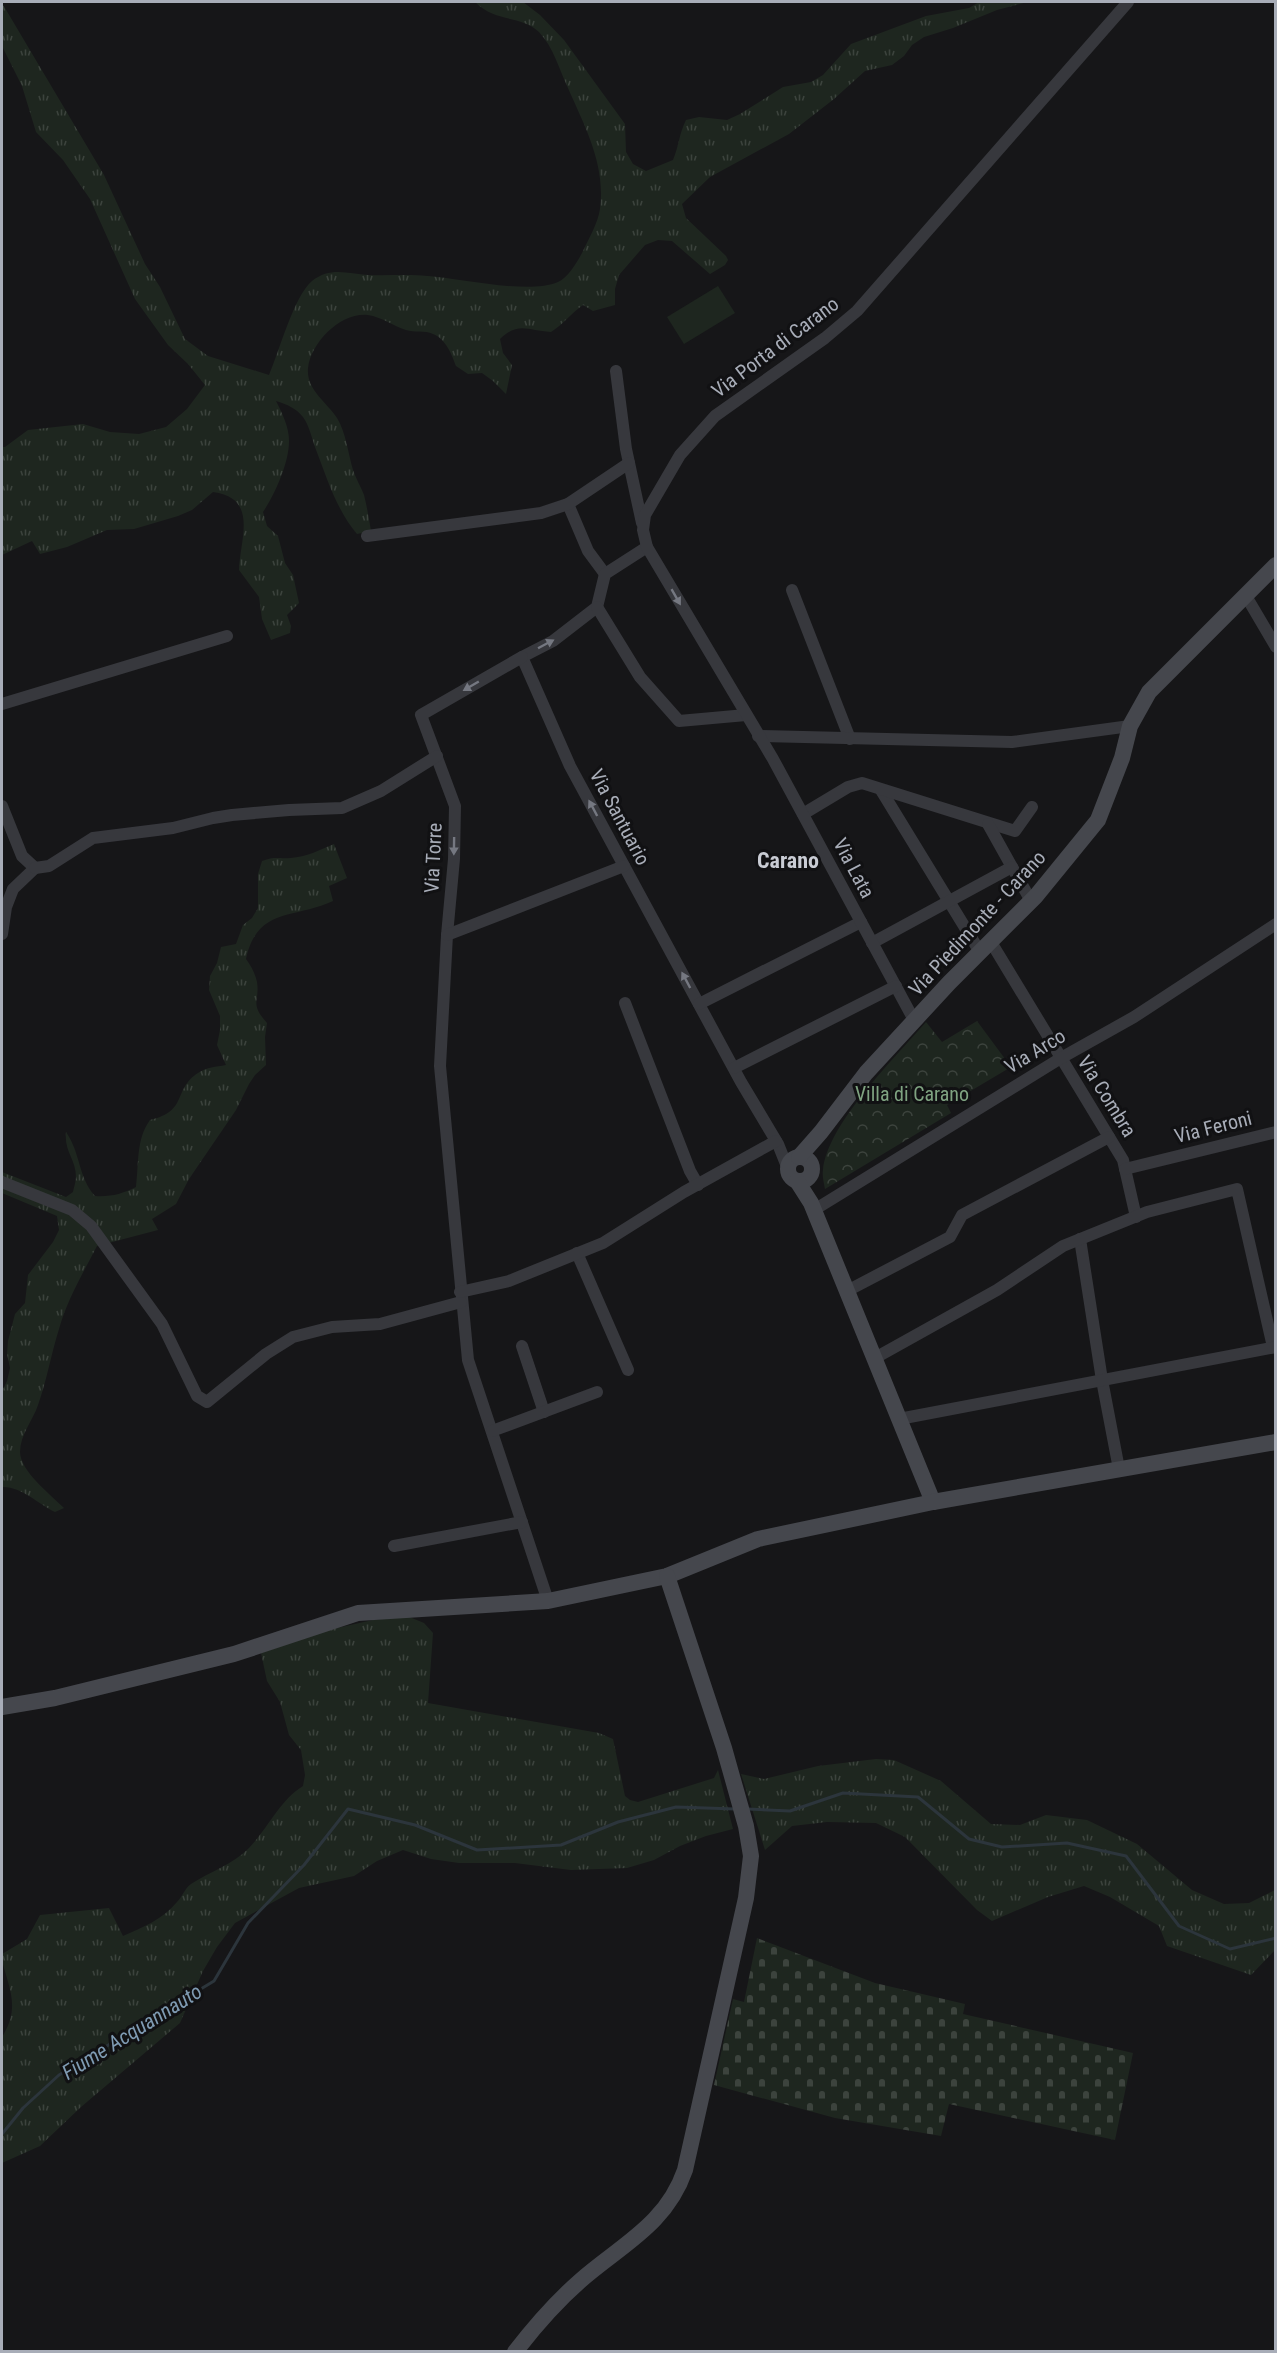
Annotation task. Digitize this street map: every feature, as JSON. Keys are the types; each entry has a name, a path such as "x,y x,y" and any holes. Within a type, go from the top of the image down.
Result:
{"street":[{"name":"Via Porta di Carano","path":"643,530 645,515 680,455 715,416 825,338 857,311 1128,2"},
{"path":"616,371 629,463 647,547 758,736 850,740 1012,742 1130,726"},
{"path":"367,536 540,513 568,504 629,463"},
{"path":"568,504 588,551 605,574"},
{"path":"522,657 553,641 597,608 605,574 647,547"},
{"name":"Via Piedimonte - Carano","path":"800,1168 821,1132 866,1073 914,1020 1031,902 1098,820 1122,758 1130,726 1149,692 1275,565"},
{"path":"792,590 850,740"},
{"path":"1246,596 1275,647"},
{"path":"597,608 640,677 679,721 746,716"},
{"path":"2,704 227,636"},
{"name":"Via Torre","path":"522,657 421,715 455,806 454,859 447,935 440,1066 460,1297 468,1359 548,1601"},
{"name":"Via Santuario","path":"522,657 570,766 699,1004 777,1142 800,1168"},
{"name":"Via Lata","path":"758,736 803,814 914,1020"},
{"path":"2,934 6,907 13,889 35,868 49,866 93,838 173,828 232,815 342,808 381,791 437,756"},
{"path":"803,814 848,787 862,783 1015,831 1032,807"},
{"name":"Via Combra","path":"881,790 949,900 985,947 1061,1058 1123,1160 1136,1217"},
{"path":"2,806 22,856 35,868"},
{"path":"988,824 1031,902"},
{"path":"447,935 624,866"},
{"path":"872,943 1012,867"},
{"path":"699,1004 861,922"},
{"name":"Via Arco","path":"812,1207 1134,1017 1275,924"},
{"path":"734,1068 896,986"},
{"path":"625,1003 690,1171 698,1185"},
{"name":"Via Feroni","path":"1125,1169 1275,1132"},
{"path":"847,1291 950,1237 962,1215 1109,1137"},
{"path":"2,1182 72,1210 91,1226 162,1324 197,1396 207,1402 266,1354 293,1337 332,1327 380,1324 509,1281 603,1243 698,1185 777,1142"},
{"path":"800,1168 812,1207 933,1502"},
{"path":"874,1358 997,1290 1063,1246 1136,1217 1237,1189 1274,1347 899,1419"},
{"path":"1080,1239 1102,1380 1119,1469"},
{"path":"577,1253 628,1370"},
{"path":"522,1346 544,1412"},
{"path":"492,1431 597,1392"},
{"path":"2,1707 55,1698 234,1654 358,1613 548,1601 667,1576 758,1539 933,1502 1275,1442"},
{"path":"394,1546 522,1522"},
{"path":"515,2352 563,2297 602,2262 655,2222 677,2190 685,2170 746,1898 751,1856 746,1826 724,1748 667,1576"}],"green space":[{"path":"475,2 523,2 540,15 564,40 625,124 626,152 633,164 646,171 673,160 686,120 699,117 727,120 783,87 811,82 823,75 851,44 926,16 969,8 979,2 1027,2 997,10 924,37 912,45 904,56 892,65 865,71 789,134 710,177 682,204 686,218 726,256 728,260 725,265 710,274 672,241 658,240 645,245 619,275 615,289 615,305 593,311 583,305 551,332 524,328 512,330 500,339 503,353 512,365 506,394 482,373 468,374 456,366 445,343 438,336 430,333 406,330 368,315 348,318 329,331 321,339 310,358 308,376 310,383 337,418 343,430 353,470 364,495 371,531 357,534 343,514 333,493 305,420 295,409 276,401 288,431 287,459 263,512 267,526 278,536 285,563 293,575 299,603 287,615 291,626 290,633 271,640 262,619 259,597 239,570 244,522 242,511 237,502 213,492 192,510 178,516 134,529 107,530 67,547 40,554 32,541 2,555 2,447 28,430 83,424 110,432 139,434 166,427 187,409 205,385 168,345 135,299 90,199 63,160 36,132 22,86 2,46 2,3 104,175 145,264 160,287 185,339 208,356 269,375 299,299 305,288 319,276 333,272 420,275 494,285 545,286 562,280 581,255 597,220 601,193 597,162 587,132 552,52 539,32 525,23 491,13"},
{"path":"718,286 735,313 684,344 667,317"},
{"path":"334,844 347,878 329,886 333,901 279,917 259,931 251,942 246,959 257,982 258,1011 267,1023 266,1065 249,1084 236,1110 189,1179 176,1204 152,1219 158,1230 97,1246 66,1308 41,1396 22,1440 20,1452 21,1459 30,1475 64,1508 55,1512 23,1492 2,1487 2,1391 10,1368 7,1354 8,1341 15,1314 25,1303 28,1275 53,1242 59,1230 57,1216 2,1193 2,1172 66,1197 73,1192 76,1177 67,1145 66,1132 85,1181 95,1196 126,1192 136,1187 140,1143 150,1120 170,1111 185,1086 198,1073 208,1068 226,1065 217,1045 220,1016 209,990 210,976 217,963 221,947 236,944 243,925 252,918 258,908 258,874 262,861 302,856"},
{"name":"Villa di Carano","path":"977,1021 1011,1067 947,1105 951,1113 825,1189 823,1170 837,1132 881,1072 926,1022 942,1042"},
{"path":"407,1616 424,1623 433,1633 428,1703 599,1733 613,1739 625,1796 638,1802 714,1778 718,1770 733,1829 706,1836 680,1846 654,1860 627,1868 571,1870 515,1863 459,1863 431,1859 403,1850 377,1861 354,1876 299,1888 235,1923 203,1971 180,2023 81,2107 40,2146 2,2163 2,2037 11,2017 12,1999 2,1954 27,1939 40,1915 109,1908 123,1936 159,1918 179,1900 191,1884 242,1854 256,1840 287,1799 303,1786 305,1775 301,1750 289,1735 280,1702 267,1681 261,1653 328,1630 373,1620"},
{"path":"876,1759 894,1760 941,1781 991,1824 1020,1825 1046,1815 1087,1820 1137,1844 1192,1890 1224,1904 1249,1903 1275,1890 1275,1950 1251,1975 1167,1946 1159,1926 1110,1897 1084,1886 1048,1897 992,1921 977,1910 905,1837 876,1823 827,1822 792,1826 765,1850 741,1774 764,1779 818,1766"},
{"path":"757,1938 875,1983 965,2004 963,2014 1133,2053 1115,2140 949,2104 941,2136 835,2118 714,2085 733,1999 744,2002"}],"waterway":[{"name":"Fiume Acquannauto","path":"748,1809 790,1811 843,1793 918,1797 969,1839 1002,1847 1067,1843 1126,1856 1179,1926 1230,1949 1276,1938"},
{"name":"Fiume Acquannauto","path":"2,2134 23,2108 59,2075 214,1981 248,1923 304,1865 348,1809 415,1825 477,1850 561,1845 618,1822 676,1807 735,1809"}],"district":[{"name":"Carano","path":"788,860"}]}
